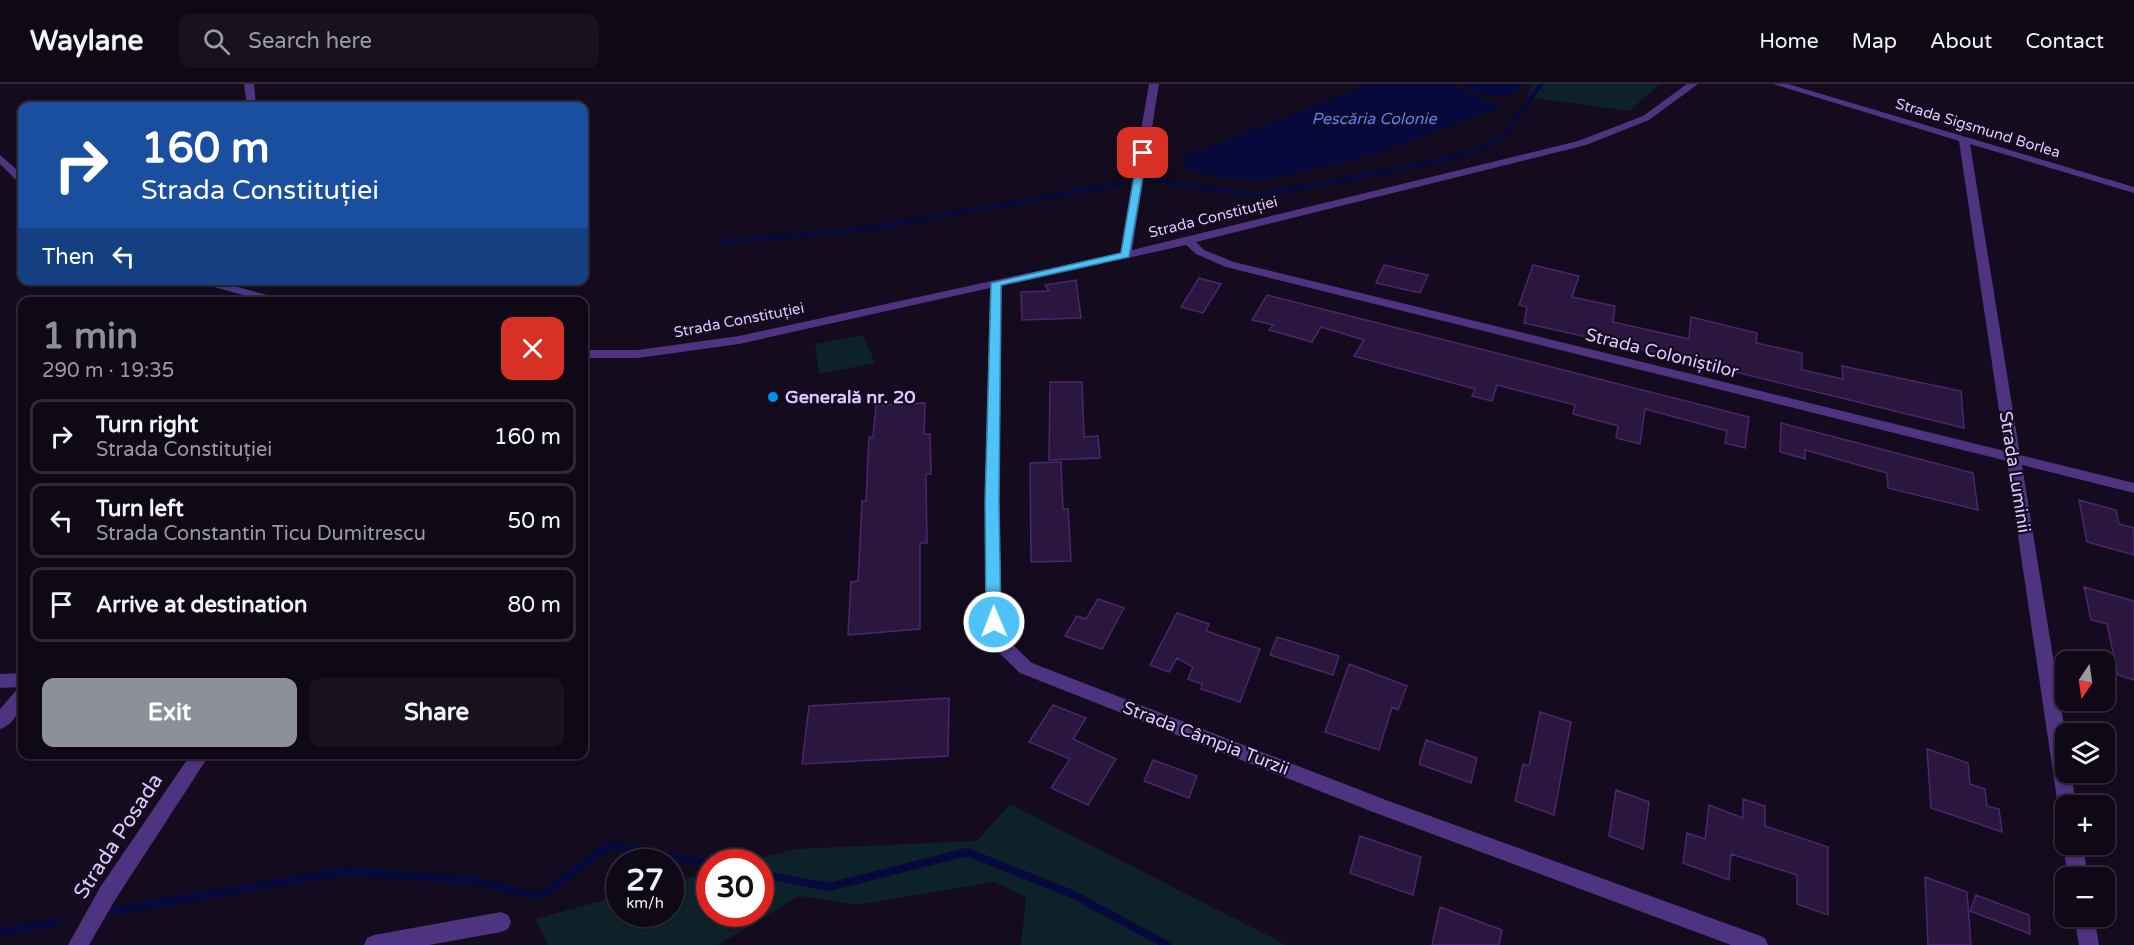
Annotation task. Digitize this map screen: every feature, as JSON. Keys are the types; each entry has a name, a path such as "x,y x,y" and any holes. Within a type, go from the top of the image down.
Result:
{"street":[{"path":"249,84 251,102"},
{"path":"1125,255 1154,84"},
{"name":"Strada Constituției","path":"588,354 638,354 739,340 1188,241 1582,143 1646,118 1692,84"},
{"name":"Strada Sigsmund Borlea","path":"1778,84 2134,190"},
{"name":"Strada Luminii","path":"1964,139 2065,795"},
{"path":"0,158 18,176"},
{"name":"Strada Coloniștilor","path":"1188,241 1200,252 1230,265 2134,488"},
{"name":"Strada Câmpia Turzii","path":"996,283 992,502 994,622 1003,646 1026,668 1391,810 1758,945"},
{"path":"228,285 270,297"},
{"path":"0,681 18,680"},
{"path":"0,722 18,698"},
{"name":"Strada Posada","path":"78,945 108,893 198,759"},
{"path":"375,945 501,922"},
{"path":"2086,927 2089,945"}],"shaded area":[{"path":"1533,84 1660,84 1629,111 1527,97"},
{"path":"863,335 875,363 819,374 815,344"},
{"path":"1010,804 1286,945 1021,945 1026,897 994,882 858,905 799,896 774,911 774,854 795,849 977,841"},
{"path":"696,875 696,927 748,927 718,945 548,945 535,919 606,900 606,927 684,927 684,879"}],"water":[{"name":"Pescăria Colonie","path":"1370,84 1449,84 1501,107 1375,154 1262,181 1221,178 1187,169 1183,157"},
{"path":"1461,84 1520,84 1516,92 1495,96 1481,93"}],"building":[{"path":"1384,265 1428,275 1420,293 1376,283"},
{"path":"1533,265 1579,276 1572,297 1615,306 1613,322 1689,339 1691,317 1757,333 1756,343 1802,353 1802,370 1843,379 1842,366 1961,391 1964,428 1731,371 1731,369 1524,323 1527,307 1519,305"},
{"path":"1199,278 1221,284 1203,313 1181,307"},
{"path":"1076,280 1081,318 1022,320 1021,292 1049,291 1045,285"},
{"path":"1267,295 1749,417 1745,448 1725,443 1727,431 1645,409 1640,444 1616,438 1618,426 1573,414 1575,405 1497,385 1492,401 1472,396 1475,389 1354,356 1364,340 1321,327 1312,342 1269,330 1273,325 1252,320"},
{"path":"1050,382 1082,382 1084,437 1098,436 1100,458 1049,460"},
{"path":"925,403 924,434 930,434 931,474 926,474 927,543 920,543 920,629 848,635 851,582 858,581 862,501 866,501 869,437 873,437 876,405"},
{"path":"1781,423 1973,473 1978,510 1888,488 1887,473 1805,450 1805,459 1780,452"},
{"path":"1061,462 1063,509 1068,509 1071,561 1031,562 1030,463"},
{"path":"2079,500 2116,510 2119,524 2134,528 2134,555 2087,542"},
{"path":"2084,587 2134,601 2134,680 2118,675 2115,651 2113,651 2107,624 2091,620"},
{"path":"1098,599 1124,608 1102,649 1065,636 1077,616 1086,619"},
{"path":"1177,613 1209,624 1206,631 1260,649 1240,702 1201,689 1202,684 1188,679 1193,667 1177,658 1169,672 1150,665"},
{"path":"1277,637 1339,656 1333,675 1270,655"},
{"path":"1349,664 1407,686 1398,710 1392,707 1379,750 1325,732"},
{"path":"949,698 948,756 802,764 809,706"},
{"path":"1053,705 1086,718 1073,739 1116,759 1088,805 1051,788 1070,759 1029,742"},
{"path":"1540,712 1571,722 1554,815 1515,801 1523,764 1529,766"},
{"path":"1426,740 1477,758 1471,783 1419,764"},
{"path":"1927,749 1968,763 1970,784 1985,789 1987,806 1999,809 2002,832 1931,808"},
{"path":"1153,760 1197,776 1189,798 1144,781"},
{"path":"1616,790 1649,802 1643,849 1609,836"},
{"path":"1743,799 1765,806 1765,826 1828,847 1828,915 1797,904 1797,875 1731,854 1729,880 1683,863 1687,833 1705,839 1709,805 1743,818"},
{"path":"1360,836 1421,857 1413,895 1350,873"},
{"path":"1925,877 1967,892 1971,945 1928,945"},
{"path":"1976,895 2029,915 2030,934 1970,911"},
{"path":"1440,907 1502,930 1499,945 1432,945"}],"waterway":[{"path":"1146,179 1248,194 1278,192 1430,163 1484,148 1506,133 1541,84"},
{"path":"720,242 866,229 1120,184"},
{"path":"115,911 345,871 468,880 540,896 610,845 696,861"},
{"path":"774,877 829,887 967,852 1072,894 1167,945"},
{"path":"0,932 57,922"}],"place":[{"name":"Generală nr. 20","path":"773,397"}],"route":[{"path":"994,622 992,502 996,283 1125,255 1143,153"}]}
